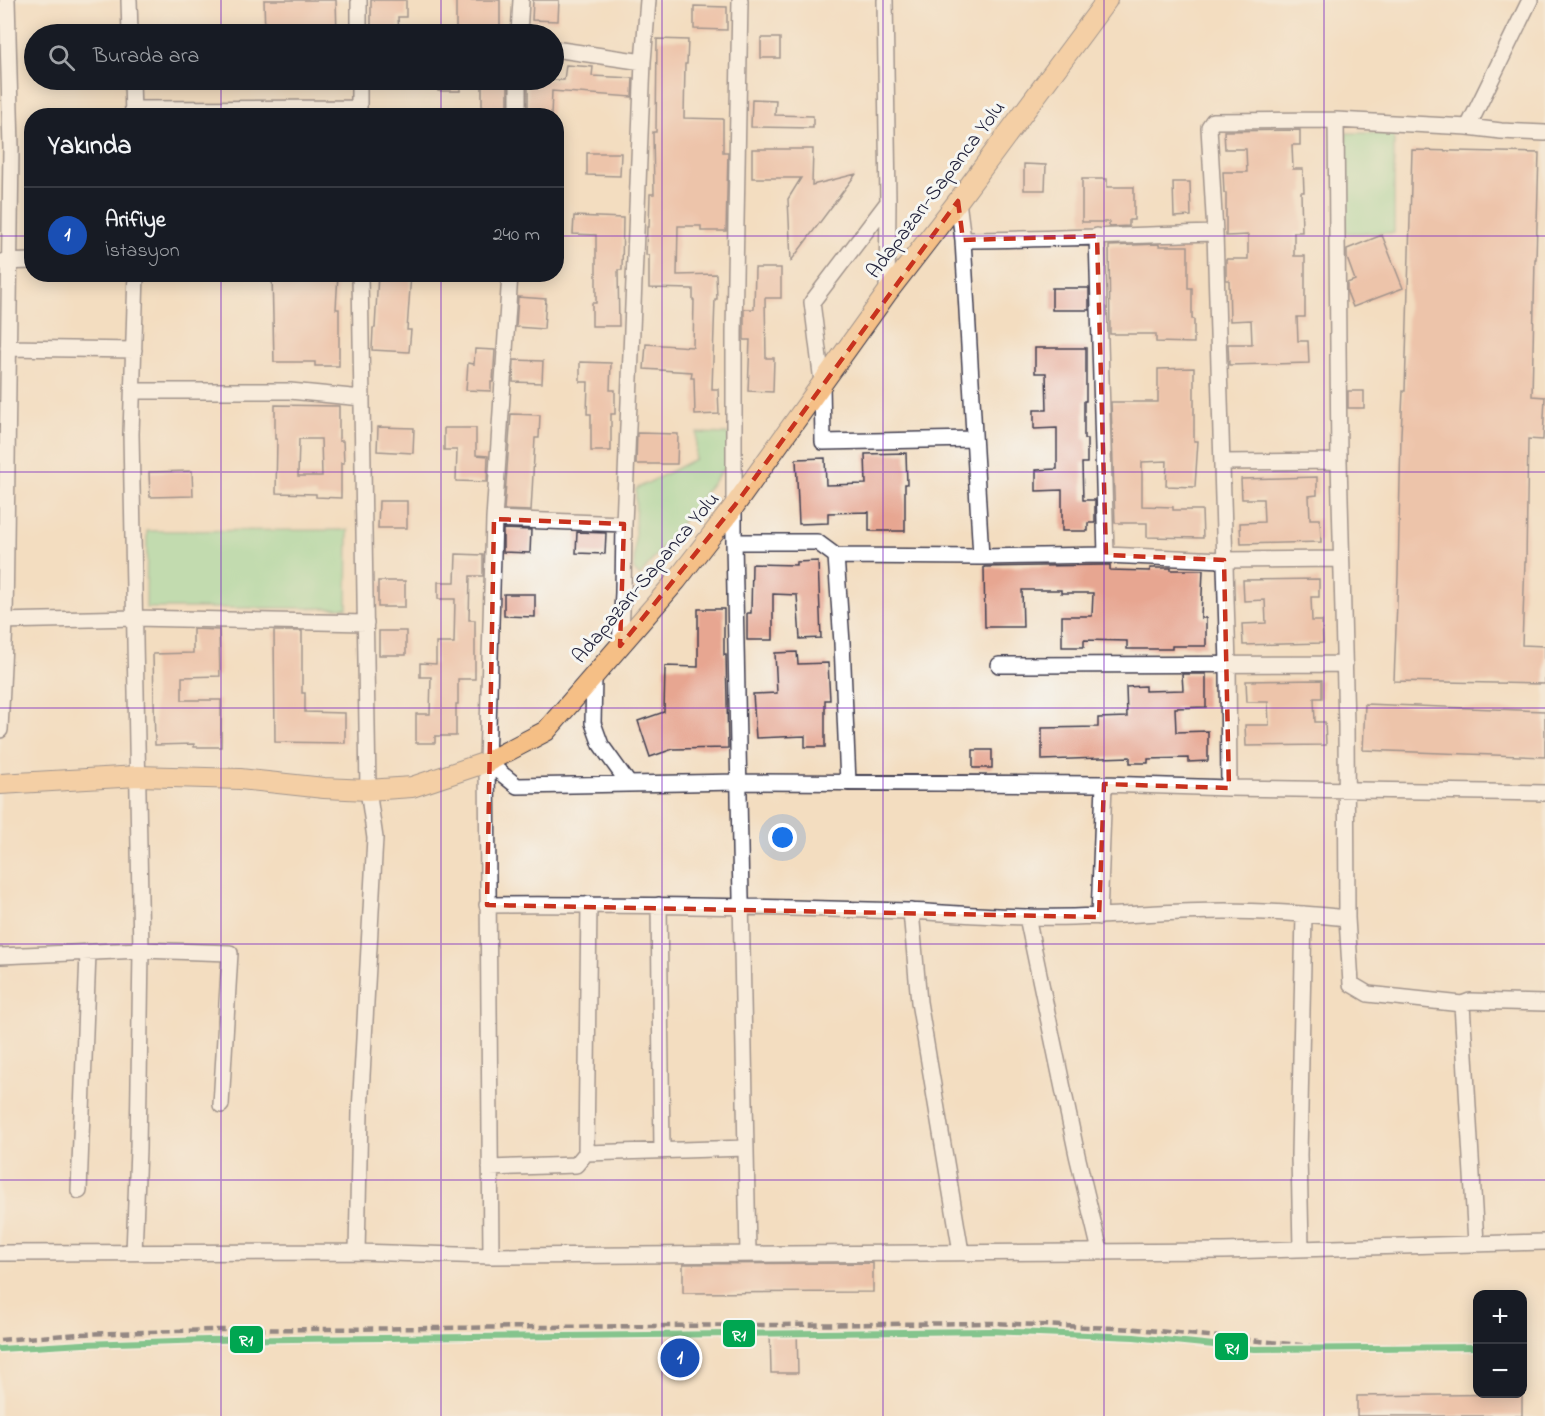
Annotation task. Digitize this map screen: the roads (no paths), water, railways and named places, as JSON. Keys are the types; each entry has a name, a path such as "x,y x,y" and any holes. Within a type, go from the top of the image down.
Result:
{"main road":[{"name":"Adapazarı-Sapanca Yolu","path":"0,784 138,776 240,779 368,790 412,787 488,762 546,731 676,581 735,505 886,293 958,201 1107,0"}],"street":[{"path":"0,730 8,348 5,262 10,148 7,0"},
{"path":"129,0 130,24"},
{"path":"359,0 359,24"},
{"path":"520,24 521,0"},
{"path":"620,646 643,62 648,0"},
{"path":"740,0 734,332 734,542 748,1253"},
{"path":"885,0 888,202 886,293"},
{"path":"1468,127 1530,0"},
{"path":"564,50 643,62"},
{"path":"132,90 133,108"},
{"path":"359,90 359,108"},
{"path":"518,90 518,108"},
{"path":"1336,120 1339,462 1345,664 1347,918 1351,984 1368,994 1462,1004 1470,1001 1545,1003"},
{"path":"1229,788 1222,462 1215,233 1209,127 1213,121 1336,120 1545,133"},
{"path":"958,201 963,240 981,557"},
{"path":"888,202 812,302 822,382 823,442 974,439"},
{"path":"963,240 1030,240 1215,233"},
{"path":"1097,236 1106,555"},
{"path":"5,262 24,261"},
{"path":"134,1253 141,950 131,434 136,282"},
{"path":"357,1252 360,1112 375,838 368,790 360,282"},
{"path":"491,1256 488,762 494,519 509,282"},
{"path":"8,348 134,350"},
{"path":"133,391 290,391 362,398"},
{"path":"1222,462 1339,462"},
{"path":"494,519 624,524"},
{"path":"734,542 817,542 836,556 1106,555 1224,560 1341,559"},
{"path":"836,556 848,783"},
{"path":"2,621 135,618 366,623"},
{"path":"999,665 1345,664"},
{"path":"594,677 593,723 601,745 629,784"},
{"path":"488,762 517,786 739,782 1104,784 1545,793"},
{"path":"1099,917 1104,784"},
{"path":"490,1168 576,1165 586,1153 589,904"},
{"path":"488,905 741,906 1027,917 1099,917 1222,911 1347,918"},
{"path":"659,905 662,1151"},
{"path":"911,911 919,1002 961,1252"},
{"path":"1301,1248 1299,1155 1304,914"},
{"path":"1027,917 1077,1155 1100,1251"},
{"path":"0,956 141,950 230,953 221,1106"},
{"path":"79,1191 88,953"},
{"path":"1462,1004 1476,1244"},
{"path":"586,1153 746,1148"},
{"path":"0,1253 357,1252 491,1256 1223,1251 1545,1242"}],"railway":[{"path":"0,1340 81,1334 211,1330 992,1323 1137,1329 1341,1349"},
{"path":"0,1349 208,1340 684,1335"}],"place":[{"name":"Arifiye","path":"680,1358"}]}
